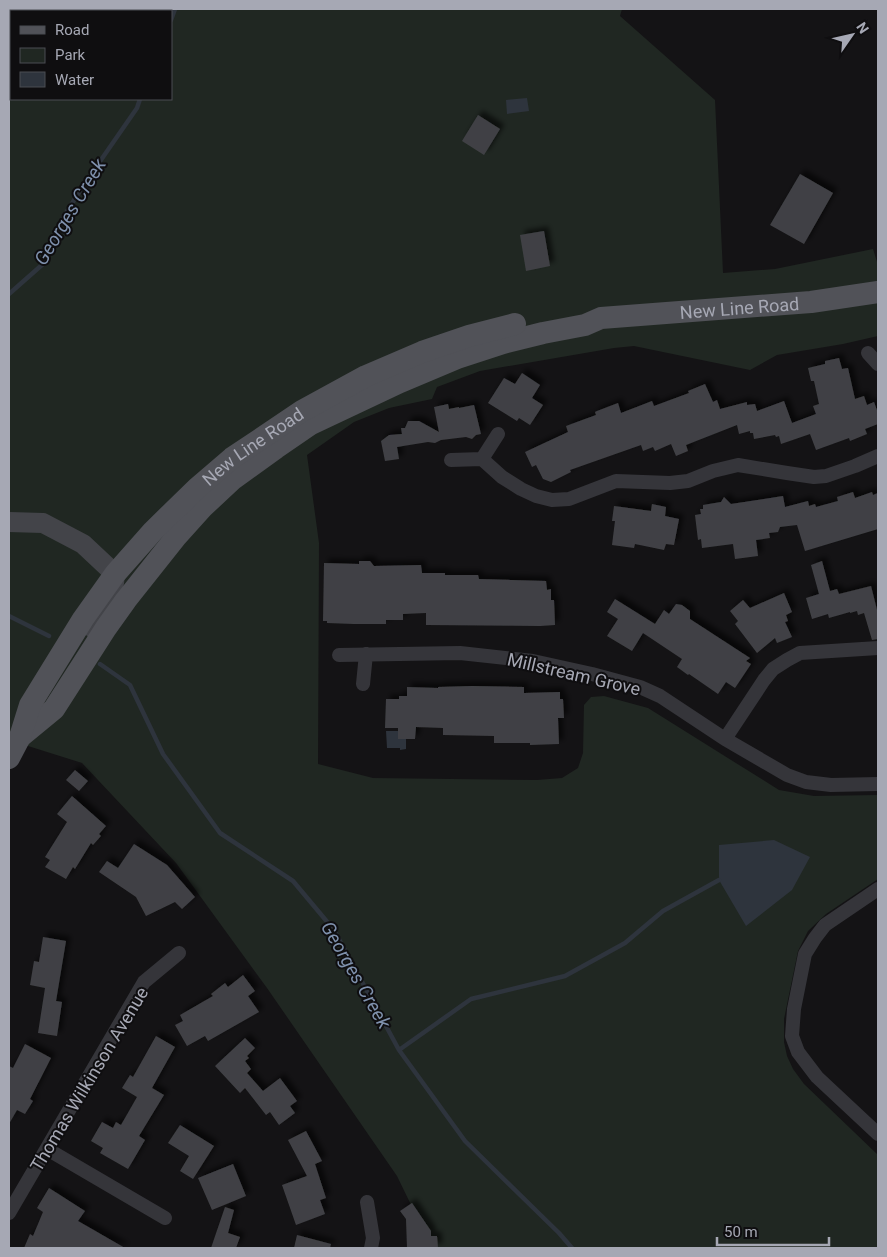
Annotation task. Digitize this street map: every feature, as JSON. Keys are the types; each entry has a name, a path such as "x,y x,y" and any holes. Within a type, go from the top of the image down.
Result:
{"main road":[{"name":"New Line Road","path":"20,737 54,709 126,600 176,537 203,507 233,479 311,424 400,382 457,358 503,343 586,325 601,318 811,302 878,292"},
{"name":"New Line Road","path":"9,758 20,737 30,706 83,619 115,574 153,531 197,488 232,458 302,411 366,376 422,352 460,339 528,321 583,312 601,318"},
{"path":"9,522 43,523 83,544 115,574 134,571 141,567 176,537"},
{"path":"46,715 46,704 109,605 114,589 115,574"}],"street":[{"path":"868,352 878,364"},
{"path":"482,459 498,434"},
{"path":"451,460 482,459 502,477 521,489 536,496 552,500 569,499 616,481 670,483 688,481 713,471 738,465 814,477 826,476 878,456"},
{"path":"725,739 764,680 773,669 787,660 800,654 878,648"},
{"name":"Millstream Grove","path":"339,655 460,652 533,661 592,674 640,687 660,696 725,739 787,775 806,782 831,785 878,784"},
{"path":"363,684 366,654"},
{"path":"878,889 825,925 805,954 794,1009 792,1036 798,1052 817,1077 878,1134"},
{"name":"Thomas Wilkinson Avenue","path":"9,1213 144,982 179,953"},
{"path":"47,1149 165,1218"},
{"path":"367,1202 373,1238 371,1248"}],"green space":[{"path":"622,9 620,16 715,100 723,273 775,269 873,249 878,265 878,336 777,355 750,370 634,346 480,371 437,387 432,399 389,408 354,422 307,455 319,543 318,764 373,778 537,780 562,778 578,768 583,753 584,705 591,697 604,696 648,708 779,790 814,796 878,795 878,879 826,914 808,931 798,951 784,1019 784,1042 787,1056 793,1069 804,1084 878,1155 878,1248 432,1248 397,1176 267,988 176,863 82,763 9,740 9,53 10,52 10,100 172,100 172,10 48,10"}],"water":[{"path":"527,98 529,111 507,114 506,100"},
{"path":"386,731 406,731 406,749 387,748"},
{"path":"774,840 810,857 792,890 746,926 719,880 719,845"}],"building":[{"path":"478,115 500,129 484,155 462,141"},
{"path":"800,174 833,193 804,244 770,225"},
{"path":"544,231 550,266 526,271 520,235"},
{"path":"839,358 842,369 848,368 855,399 864,396 867,405 874,402 878,413 878,424 865,429 867,434 850,441 849,438 816,450 810,434 781,444 779,436 776,437 775,435 754,439 753,433 750,433 750,431 739,434 737,425 686,445 688,451 676,456 671,444 655,451 653,447 643,451 641,445 570,470 571,472 551,482 543,479 536,465 532,467 525,452 568,432 566,426 596,415 595,412 618,403 621,413 652,401 654,406 689,393 688,391 705,384 713,402 717,400 720,409 747,402 747,405 755,404 757,411 784,401 792,423 816,414 813,406 819,404 814,381 811,381 808,368"},
{"path":"522,373 540,385 532,398 543,405 530,425 519,418 517,421 488,403 504,378 515,384"},
{"path":"448,404 449,409 474,405 481,434 476,435 472,439 466,437 397,447 399,459 385,461 381,441 389,435 402,434 401,428 405,428 408,421 419,421 439,432 434,407"},
{"path":"853,492 855,498 872,492 873,495 878,493 878,529 805,551 797,525 780,527 778,532 769,533 770,538 756,540 758,556 735,559 733,544 702,548 701,539 698,540 695,515 701,514 700,509 703,509 703,505 721,502 724,497 731,504 783,496 785,507 808,501 809,506 815,504 816,507 838,501 837,497"},
{"path":"652,504 666,507 665,516 679,519 674,545 666,544 664,550 635,544 634,548 612,545 615,521 612,521 614,506 651,511"},
{"path":"359,561 370,561 374,566 421,565 422,573 478,575 479,579 546,581 547,590 551,589 551,600 554,600 555,625 426,625 426,613 403,614 403,620 386,620 386,624 327,623 327,621 323,621 324,563 359,564"},
{"path":"822,561 830,591 837,589 839,594 871,586 878,614 878,639 872,640 864,613 858,615 857,611 850,612 829,618 828,614 812,619 806,598 819,594 811,565"},
{"path":"784,593 792,612 786,615 788,621 785,622 792,637 777,643 775,638 757,653 735,624 738,621 730,611 743,600 750,608"},
{"path":"615,599 655,624 664,610 669,614 676,604 682,605 690,611 690,619 750,658 746,661 751,664 735,688 726,682 718,694 677,667 682,659 643,633 632,651 607,636 618,619 607,612"},
{"path":"407,687 524,687 524,693 560,692 560,699 563,699 564,718 558,718 559,744 494,743 494,736 443,735 443,728 416,727 415,739 398,739 398,728 385,728 386,699 399,699 399,696 407,696"},
{"path":"75,770 88,781 79,791 66,780"},
{"path":"72,796 106,826 99,834 101,836 93,845 91,843 75,869 73,867 66,879 45,867 50,860 45,857 67,822 57,814"},
{"path":"134,844 167,865 195,897 182,909 175,902 146,916 136,897 99,872 107,861 118,868"},
{"path":"43,937 66,941 56,1001 62,1002 57,1036 38,1033 45,988 30,985 34,961 39,962"},
{"path":"243,975 255,991 248,996 259,1012 208,1041 205,1036 187,1046 175,1025 183,1021 180,1015 213,996 211,994 225,983 228,987"},
{"path":"156,1036 175,1047 152,1088 164,1095 139,1136 145,1140 128,1169 100,1153 103,1148 91,1141 102,1122 113,1128 116,1122 121,1125 137,1097 122,1088 130,1075 133,1077"},
{"path":"245,1038 255,1048 245,1061 251,1069 247,1073 263,1091 280,1078 297,1101 290,1106 295,1113 279,1125 270,1112 266,1115 245,1088 240,1093 215,1066"},
{"path":"25,1044 51,1058 30,1099 33,1101 25,1114 17,1110 9,1124 9,1066 13,1068"},
{"path":"180,1125 214,1146 193,1179 180,1171 189,1156 168,1143"},
{"path":"306,1131 322,1161 315,1164 326,1198 320,1200 325,1214 296,1225 282,1185 307,1176 288,1140"},
{"path":"233,1164 246,1196 212,1210 198,1178"},
{"path":"49,1188 85,1211 78,1221 125,1248 24,1248 30,1234 33,1236 43,1212 37,1208"},
{"path":"412,1203 431,1231 431,1236 437,1236 438,1248 407,1248 406,1219 400,1211"},
{"path":"225,1207 234,1210 228,1233 240,1237 236,1248 211,1248"},
{"path":"297,1235 331,1244 330,1248 294,1248"}],"waterway":[{"name":"Georges Creek","path":"172,17 175,9"},
{"name":"Georges Creek","path":"9,294 43,264 64,216 137,108 140,100"},
{"name":"Georges Creek","path":"9,616 49,636"},
{"name":"Georges Creek","path":"100,664 130,685 163,754 220,833 293,881 334,930 399,1050 465,1141 572,1248"},
{"path":"399,1050 471,999 565,976 625,943 663,911 719,880"}]}
